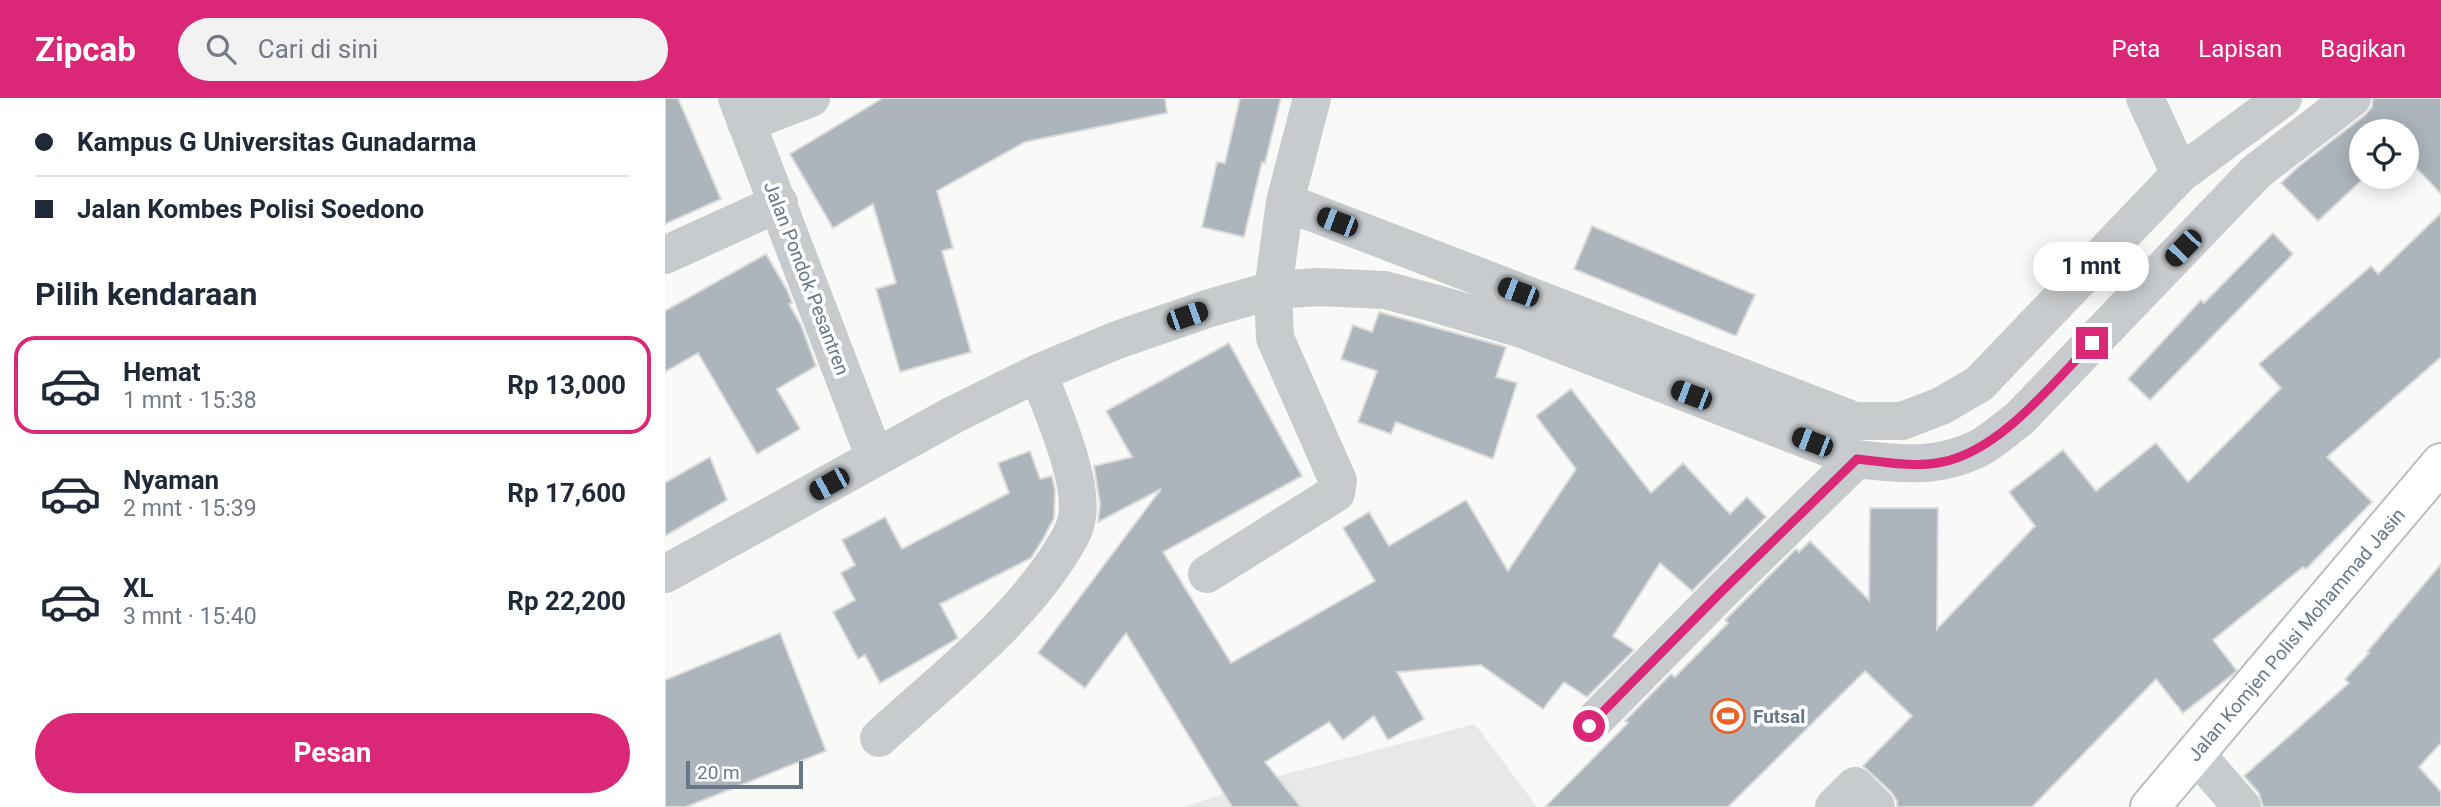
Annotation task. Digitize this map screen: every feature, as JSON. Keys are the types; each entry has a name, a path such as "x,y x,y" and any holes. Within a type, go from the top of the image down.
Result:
{"main road":[{"name":"Jalan Komjen Polisi Mohammad Jasin","path":"2150,807 2441,463"}],"street":[{"path":"741,110 811,98"},
{"path":"1207,574 1336,493 1338,481 1275,338 1273,290 1285,202 1312,98"},
{"path":"2145,98 2180,174"},
{"path":"1285,202 1856,421 1902,421 1941,406 1979,384 2180,174 2283,98"},
{"path":"665,573 953,415 1038,373 1117,340 1273,290 1319,287 1385,290 1522,329 1857,459 1902,464 1943,462 1981,447 2019,419 2256,172 2352,98"},
{"name":"Jalan Pondok Pesantren","path":"741,110 876,458"},
{"path":"665,255 779,203"},
{"path":"879,738 1003,624 1038,587 1065,546 1076,522 1077,495 1068,453 1038,373"},
{"path":"1589,726 1857,459"},
{"path":"2196,754 2242,807"},
{"path":"1834,807 1855,786 1876,807"}],"shaded area":[{"path":"1475,724 1537,807 1184,807 1271,778"}],"building":[{"path":"665,98 678,98 721,199 665,224"},
{"path":"883,98 1165,98 1167,113 1025,142 937,191 953,248 942,251 971,352 900,372 876,289 896,283 873,204 833,228 790,154"},
{"path":"1240,98 1281,98 1244,237 1202,227 1217,162 1225,163"},
{"path":"2373,98 2441,98 2441,194 2419,171 2419,119 2360,119 2372,107"},
{"path":"2349,127 2349,189 2352,189 2318,221 2281,183"},
{"path":"2441,213 2441,357 2327,457 2372,502 2306,569 2303,567 2213,640 2237,671 2183,713 2156,679 2032,807 1897,807 1897,801 1891,792 1863,766 1912,716 1865,671 1728,807 1545,807 1628,723 1625,721 1671,674 1675,677 1728,623 1725,620 1796,549 1799,552 1810,541 1869,600 1870,508 1938,508 1937,629 2035,526 2009,492 2063,450 2096,491 2156,443 2188,482 2281,388 2259,364 2371,266 2378,274"},
{"path":"1592,226 1755,295 1736,336 1574,269"},
{"path":"2273,233 2293,254 2150,400 2128,379 2201,300 2204,303"},
{"path":"766,254 787,290 792,303 789,304 801,325 816,366 777,389 800,429 757,454 698,353 665,372 665,311"},
{"path":"1379,312 1506,347 1496,377 1517,383 1493,459 1396,422 1391,434 1358,422 1377,371 1341,359 1353,325 1372,332"},
{"path":"1229,343 1302,476 1163,552 1231,663 1375,581 1343,528 1369,512 1389,546 1466,500 1508,571 1576,469 1536,416 1571,389 1651,493 1683,463 1730,514 1747,497 1766,517 1692,591 1660,563 1613,636 1634,650 1587,697 1564,682 1543,709 1481,665 1397,672 1424,719 1388,740 1374,716 1343,740 1329,722 1265,762 1301,807 1232,807 1126,633 1085,688 1038,653 1161,489 1098,522 1100,504 1094,466 1132,457 1106,411"},
{"path":"1030,451 1040,479 1052,476 1055,491 1054,518 1031,558 940,604 958,638 880,683 865,655 858,659 833,612 855,600 841,573 855,565 842,540 885,517 902,549 1009,493 998,463"},
{"path":"710,457 727,500 665,536 665,483"},
{"path":"2441,564 2441,743 2419,767 2441,792 2441,807 2263,807 2259,793 2244,776 2349,683 2345,679"},
{"path":"780,633 826,751 686,807 665,807 665,680"}],"place":[{"name":"Futsal","path":"1728,716"}],"route":[{"path":"1589,726 1857,459 1902,464 1943,462 1981,447 2019,419 2092,343"}]}
